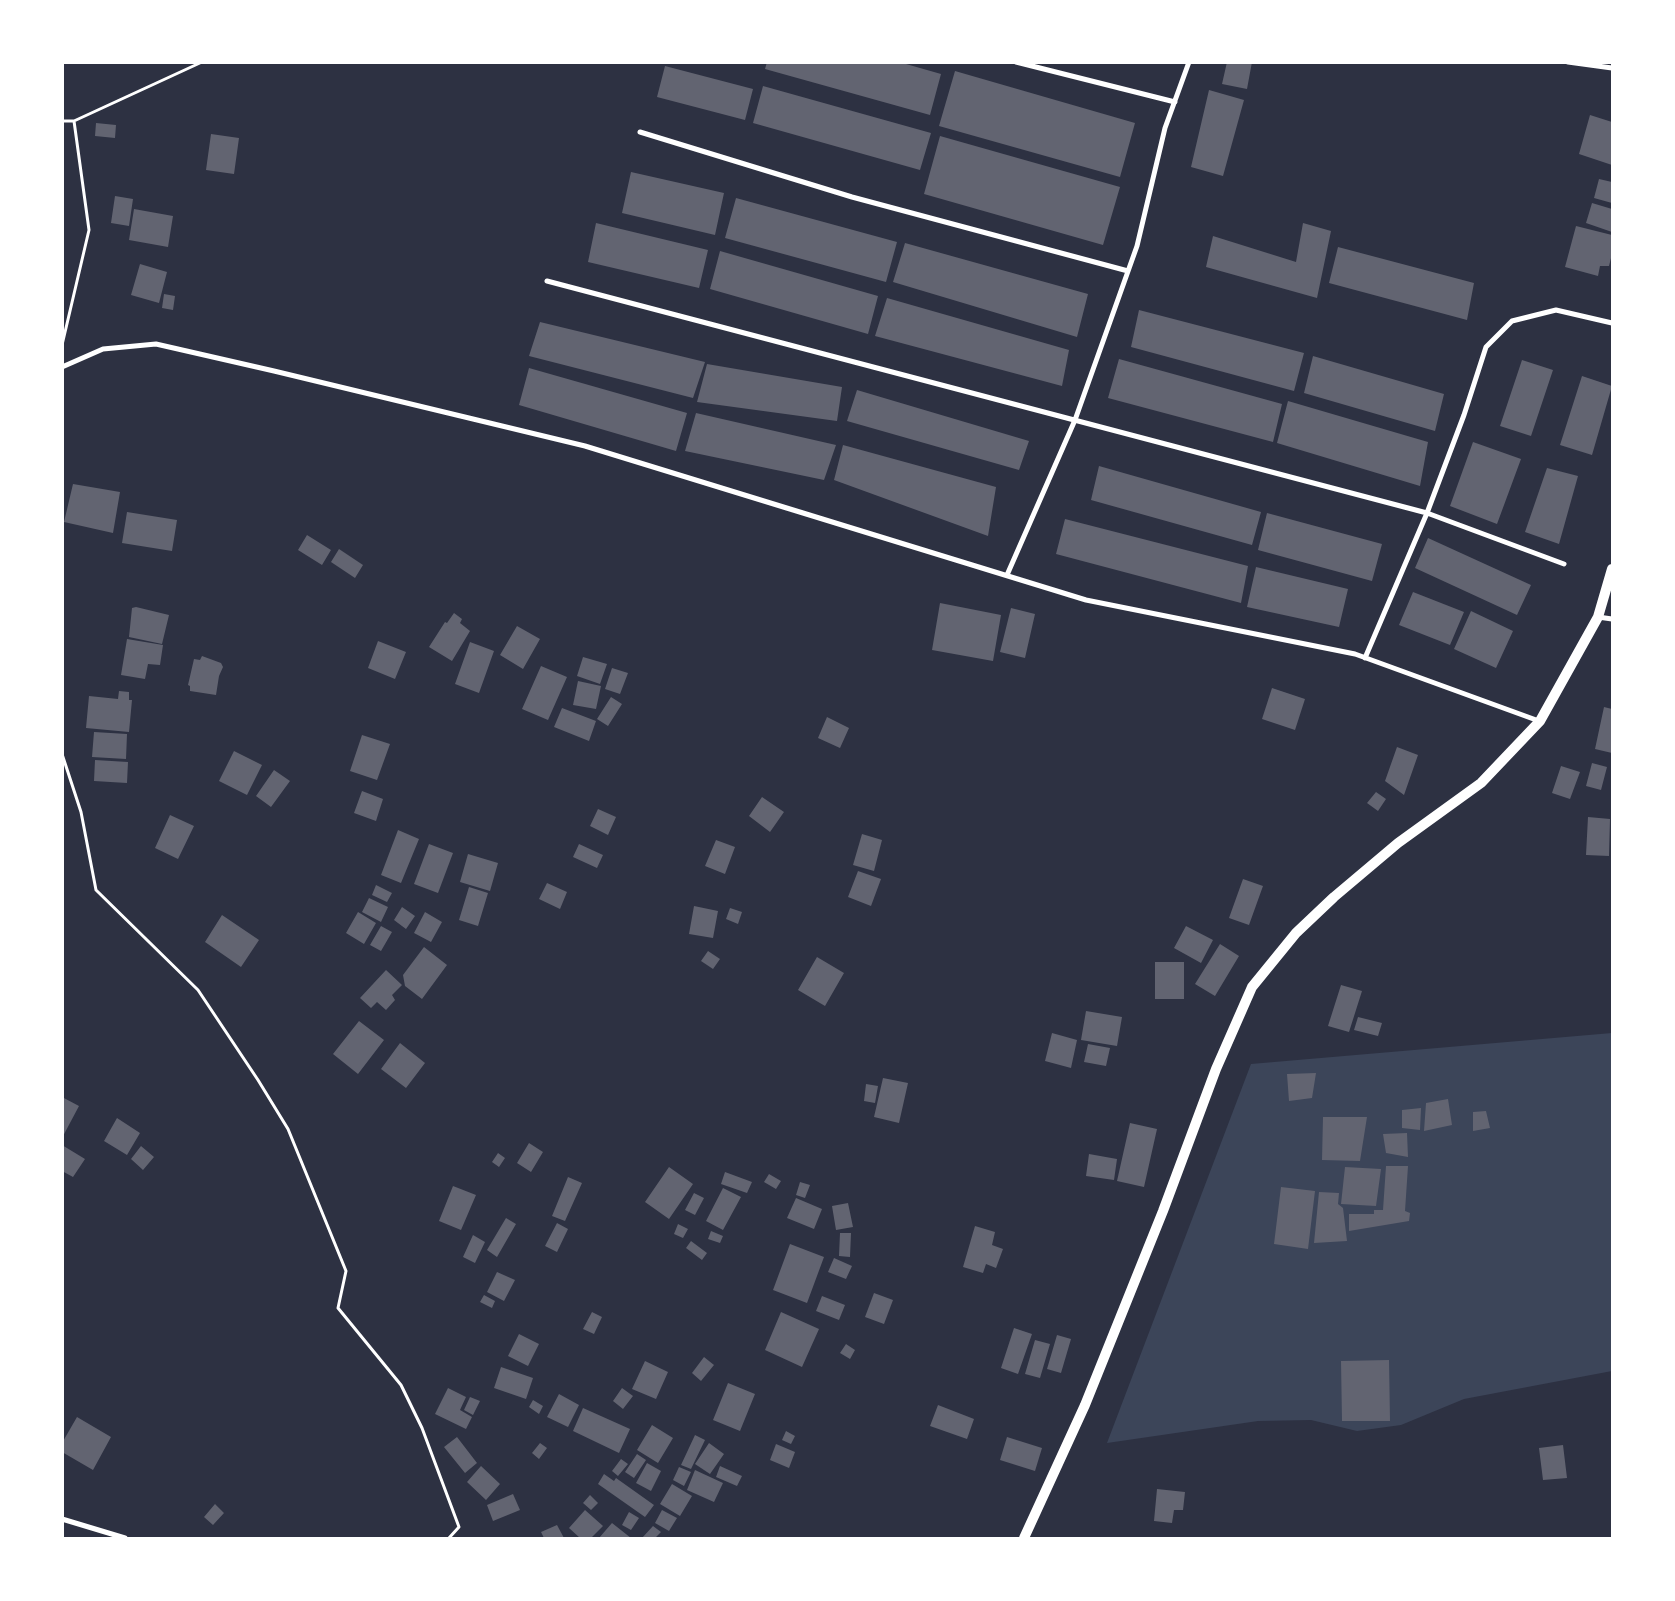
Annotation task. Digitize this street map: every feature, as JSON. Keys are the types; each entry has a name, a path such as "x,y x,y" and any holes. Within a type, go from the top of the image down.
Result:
{"main road":[{"path":"1024,1538 1085,1405 1163,1211 1216,1069 1252,987 1296,933 1334,897 1398,843 1481,783 1540,721 1598,617 1612,569"}],"street":[{"path":"1016,62 1175,102"},
{"path":"1007,575 1075,420 1128,272 1165,128 1189,62"},
{"path":"1568,62 1612,68"},
{"path":"640,132 852,197 1128,272"},
{"path":"547,280 1427,513 1564,564"},
{"path":"1366,658 1427,513 1464,415 1486,347 1512,321 1556,310 1612,323"},
{"path":"62,367 103,349 156,344 585,446 1086,600 1356,654 1540,721"},
{"path":"1598,617 1612,619"},
{"path":"62,1519 125,1538"}],"path":[{"path":"62,121 74,121 202,62"},
{"path":"62,345 89,230 74,121"},
{"path":"62,754 81,812 96,890 198,990 288,1129 346,1270 338,1308 401,1385 422,1428 459,1527 449,1538"}],"shaded area":[{"path":"1612,1033 1612,1371 1464,1399 1401,1425 1357,1431 1311,1420 1258,1421 1107,1443 1251,1064"}],"building":[{"path":"767,62 899,62 941,74 930,115 765,69"},
{"path":"1227,62 1252,62 1247,89 1222,84"},
{"path":"665,66 753,89 745,120 657,97"},
{"path":"955,71 1135,123 1120,177 939,126"},
{"path":"763,86 931,133 920,170 753,123"},
{"path":"1209,90 1244,100 1223,176 1191,167"},
{"path":"1590,115 1612,122 1612,165 1579,154"},
{"path":"96,123 116,125 115,138 95,136"},
{"path":"211,134 239,138 234,174 206,170"},
{"path":"940,136 1120,187 1103,245 924,194"},
{"path":"631,172 724,193 715,235 622,213"},
{"path":"1599,179 1612,182 1612,203 1594,198"},
{"path":"115,196 133,199 129,226 111,223"},
{"path":"736,198 897,242 886,282 725,238"},
{"path":"1592,203 1612,209 1612,232 1586,223"},
{"path":"134,209 173,216 168,247 129,240"},
{"path":"596,223 708,250 699,288 588,262"},
{"path":"1303,223 1331,231 1317,298 1206,267 1213,236 1296,262"},
{"path":"1576,226 1612,235 1612,254 1609,266 1600,266 1598,276 1565,267"},
{"path":"905,243 1088,294 1077,337 893,282"},
{"path":"1338,247 1474,283 1467,320 1329,283"},
{"path":"720,251 878,296 868,334 710,289"},
{"path":"140,264 167,272 159,303 131,295"},
{"path":"164,294 175,296 173,310 162,308"},
{"path":"887,298 1069,350 1062,386 875,336"},
{"path":"1139,310 1304,353 1294,391 1131,347"},
{"path":"540,322 705,362 693,398 529,356"},
{"path":"1313,356 1444,394 1435,431 1304,393"},
{"path":"1119,359 1282,404 1273,442 1108,398"},
{"path":"1522,360 1553,370 1531,436 1500,426"},
{"path":"707,364 842,387 837,421 697,402"},
{"path":"529,368 687,413 676,451 519,405"},
{"path":"1582,376 1612,386 1592,455 1560,445"},
{"path":"857,390 1029,441 1019,470 847,421"},
{"path":"1288,401 1428,442 1420,486 1277,443"},
{"path":"696,413 836,445 824,480 685,451"},
{"path":"1473,442 1521,459 1497,524 1450,506"},
{"path":"843,445 996,487 988,536 834,480"},
{"path":"1099,466 1261,512 1252,545 1091,500"},
{"path":"1547,468 1578,476 1559,544 1525,532"},
{"path":"73,484 120,492 113,533 64,522"},
{"path":"127,512 177,520 172,551 122,543"},
{"path":"1267,513 1382,544 1372,581 1258,550"},
{"path":"1065,519 1248,566 1241,603 1056,554"},
{"path":"307,535 331,550 322,565 298,550"},
{"path":"1428,538 1531,585 1517,615 1415,568"},
{"path":"339,549 363,565 355,578 331,562"},
{"path":"1256,567 1348,589 1339,627 1247,607"},
{"path":"1413,592 1464,612 1450,645 1399,625"},
{"path":"940,603 1001,615 993,661 932,650"},
{"path":"136,607 169,615 162,644 129,637 132,608"},
{"path":"1011,608 1035,614 1025,658 1000,652"},
{"path":"1471,611 1513,631 1496,668 1454,649"},
{"path":"454,613 462,619 460,623 470,631 452,661 429,647 445,622 447,623"},
{"path":"517,626 540,639 523,669 500,655"},
{"path":"127,639 163,645 160,665 148,664 145,679 121,675"},
{"path":"378,641 406,652 395,679 368,668"},
{"path":"470,642 494,651 479,693 455,684"},
{"path":"202,656 221,663 223,667 219,676 216,695 190,691 190,686 188,685 194,659 200,660"},
{"path":"583,657 607,664 600,684 577,676"},
{"path":"541,666 567,677 548,720 522,709"},
{"path":"612,668 628,673 620,694 605,689"},
{"path":"578,681 601,686 596,709 573,705"},
{"path":"1272,688 1305,699 1295,730 1262,719"},
{"path":"119,691 129,692 129,700 132,700 129,732 86,728 89,696 118,699"},
{"path":"611,697 622,704 608,726 597,719"},
{"path":"1604,707 1612,709 1612,753 1595,749"},
{"path":"562,708 596,721 589,741 554,727"},
{"path":"827,717 849,728 840,748 818,738"},
{"path":"94,732 127,734 126,759 92,757"},
{"path":"362,735 390,744 377,780 350,771"},
{"path":"1397,747 1418,755 1404,795 1385,781"},
{"path":"234,751 262,765 247,795 219,781"},
{"path":"95,760 128,762 127,783 94,781"},
{"path":"1592,763 1607,767 1601,790 1586,786"},
{"path":"1561,766 1580,772 1570,799 1552,793"},
{"path":"274,770 290,781 271,807 256,796"},
{"path":"362,791 383,799 376,821 354,813"},
{"path":"1376,792 1386,799 1378,811 1367,803"},
{"path":"762,797 784,812 770,832 749,816"},
{"path":"598,809 616,817 608,835 590,826"},
{"path":"170,815 194,826 178,859 155,848"},
{"path":"1588,817 1610,819 1609,856 1586,855"},
{"path":"398,830 419,839 401,883 381,875"},
{"path":"862,834 882,840 874,871 853,865"},
{"path":"716,840 735,847 725,874 705,866"},
{"path":"429,844 453,853 438,893 414,884"},
{"path":"579,844 603,855 597,868 573,857"},
{"path":"468,854 498,863 490,891 460,882"},
{"path":"858,871 881,879 871,906 848,897"},
{"path":"1243,879 1263,886 1249,925 1229,918"},
{"path":"547,883 567,892 560,909 539,899"},
{"path":"376,885 392,893 387,902 372,895"},
{"path":"469,887 488,893 478,926 459,920"},
{"path":"369,898 388,907 381,922 362,912"},
{"path":"694,906 718,911 713,938 689,934"},
{"path":"402,907 415,916 406,929 394,920"},
{"path":"730,908 742,912 738,924 726,919"},
{"path":"358,912 376,923 364,944 346,933"},
{"path":"425,912 442,922 431,942 414,933"},
{"path":"222,915 259,940 241,967 205,942"},
{"path":"381,926 392,932 381,951 370,945"},
{"path":"1186,926 1213,940 1201,963 1174,948"},
{"path":"1220,944 1239,956 1215,996 1195,984"},
{"path":"424,947 447,965 422,999 405,986 403,975"},
{"path":"708,951 720,959 713,969 701,961"},
{"path":"817,957 844,973 825,1006 798,990"},
{"path":"1155,962 1184,962 1184,999 1155,999"},
{"path":"386,970 402,985 392,995 395,1000 386,1010 377,1002 371,1008 360,998"},
{"path":"1341,985 1362,991 1349,1032 1328,1026"},
{"path":"1086,1011 1122,1017 1117,1046 1081,1040"},
{"path":"1358,1017 1382,1023 1378,1036 1354,1030"},
{"path":"359,1021 384,1040 358,1074 333,1054"},
{"path":"1052,1033 1077,1040 1071,1068 1045,1061"},
{"path":"400,1043 425,1063 406,1088 381,1069"},
{"path":"1088,1044 1110,1048 1106,1066 1084,1062"},
{"path":"1316,1073 1312,1098 1289,1101 1287,1074"},
{"path":"883,1078 908,1083 899,1123 874,1117"},
{"path":"866,1084 878,1086 875,1103 864,1101"},
{"path":"62,1097 79,1106 62,1138"},
{"path":"1448,1099 1452,1125 1424,1131 1426,1103"},
{"path":"1421,1108 1420,1130 1402,1128 1402,1110"},
{"path":"1486,1111 1490,1128 1473,1131 1473,1112"},
{"path":"1323,1117 1367,1117 1360,1161 1322,1160"},
{"path":"117,1118 140,1133 127,1155 104,1141"},
{"path":"1130,1123 1157,1129 1144,1187 1117,1181"},
{"path":"1407,1133 1408,1157 1386,1153 1383,1134"},
{"path":"529,1143 543,1152 531,1172 517,1163"},
{"path":"62,1145 85,1159 73,1177 62,1171"},
{"path":"141,1146 154,1157 143,1170 131,1159"},
{"path":"498,1153 505,1158 499,1167 492,1162"},
{"path":"1089,1154 1117,1159 1114,1180 1086,1176"},
{"path":"1386,1166 1408,1166 1405,1211 1410,1213 1409,1221 1349,1231 1349,1214 1374,1214 1374,1210 1383,1210"},
{"path":"669,1167 693,1184 669,1219 645,1202"},
{"path":"1345,1167 1381,1169 1376,1206 1341,1204"},
{"path":"725,1172 752,1182 747,1193 721,1184"},
{"path":"769,1174 781,1181 776,1189 764,1182"},
{"path":"568,1177 582,1183 565,1221 552,1216"},
{"path":"800,1182 810,1185 805,1198 796,1195"},
{"path":"453,1186 476,1195 461,1230 439,1221"},
{"path":"1281,1187 1315,1191 1308,1249 1274,1244"},
{"path":"723,1188 741,1197 723,1230 706,1221"},
{"path":"1319,1192 1339,1193 1338,1204 1343,1208 1347,1241 1314,1243"},
{"path":"694,1193 704,1198 695,1215 685,1210"},
{"path":"796,1198 822,1209 814,1229 787,1218"},
{"path":"848,1203 853,1227 836,1230 832,1206"},
{"path":"506,1218 516,1224 497,1257 487,1250"},
{"path":"557,1223 568,1229 557,1252 545,1246"},
{"path":"678,1224 688,1229 683,1238 674,1234"},
{"path":"975,1226 995,1232 992,1245 1003,1249 996,1268 986,1264 983,1273 963,1267"},
{"path":"711,1231 723,1236 720,1243 708,1239"},
{"path":"840,1233 851,1233 850,1257 839,1256"},
{"path":"473,1235 485,1242 475,1263 463,1257"},
{"path":"691,1241 707,1253 702,1260 686,1248"},
{"path":"790,1244 824,1257 807,1303 773,1290"},
{"path":"834,1258 852,1266 846,1279 828,1272"},
{"path":"497,1272 515,1280 504,1301 487,1292"},
{"path":"874,1293 893,1300 884,1324 865,1317"},
{"path":"484,1295 495,1301 492,1308 480,1302"},
{"path":"822,1296 845,1305 839,1320 816,1311"},
{"path":"592,1312 602,1317 594,1334 583,1329"},
{"path":"781,1312 819,1329 802,1367 765,1350"},
{"path":"1014,1328 1032,1334 1018,1374 1001,1368"},
{"path":"519,1334 539,1344 528,1366 508,1356"},
{"path":"1057,1335 1071,1339 1061,1373 1047,1369"},
{"path":"1035,1340 1050,1344 1040,1378 1025,1374"},
{"path":"846,1344 855,1350 850,1359 840,1353"},
{"path":"704,1357 714,1365 701,1381 692,1373"},
{"path":"1389,1360 1390,1421 1342,1421 1341,1361"},
{"path":"645,1361 668,1372 656,1399 632,1389"},
{"path":"501,1367 533,1378 526,1399 494,1388"},
{"path":"728,1383 755,1394 740,1431 713,1420"},
{"path":"448,1388 466,1397 460,1410 472,1417 466,1429 435,1414"},
{"path":"622,1388 633,1396 623,1409 613,1401"},
{"path":"559,1394 579,1405 568,1427 547,1417"},
{"path":"470,1397 480,1401 473,1415 464,1410"},
{"path":"533,1400 543,1406 539,1414 529,1407"},
{"path":"938,1405 974,1419 967,1439 930,1426"},
{"path":"583,1408 630,1429 619,1453 573,1431"},
{"path":"77,1417 111,1437 93,1470 62,1452 62,1443"},
{"path":"652,1425 673,1438 658,1463 637,1450"},
{"path":"786,1431 795,1436 791,1444 782,1440"},
{"path":"695,1435 705,1440 691,1469 681,1465"},
{"path":"457,1437 477,1463 465,1473 444,1447"},
{"path":"1007,1437 1042,1448 1035,1471 1000,1460"},
{"path":"540,1443 547,1448 539,1459 532,1453"},
{"path":"709,1443 724,1454 710,1474 695,1464"},
{"path":"776,1444 795,1452 789,1468 770,1460"},
{"path":"1563,1445 1567,1478 1543,1480 1539,1448"},
{"path":"637,1454 646,1460 634,1478 625,1472"},
{"path":"621,1459 628,1464 618,1476 612,1471"},
{"path":"647,1463 661,1471 651,1491 636,1483"},
{"path":"481,1466 500,1484 486,1500 467,1482"},
{"path":"720,1466 742,1476 737,1486 716,1477"},
{"path":"679,1467 691,1472 684,1486 673,1480"},
{"path":"695,1470 723,1483 714,1502 687,1490"},
{"path":"604,1474 614,1481 616,1478 654,1505 645,1517 598,1484"},
{"path":"672,1484 692,1496 680,1516 660,1504"},
{"path":"1157,1489 1185,1492 1183,1510 1174,1510 1172,1523 1154,1521"},
{"path":"513,1494 520,1510 493,1521 487,1505"},
{"path":"590,1495 598,1503 591,1510 583,1503"},
{"path":"215,1504 224,1513 213,1525 204,1517"},
{"path":"585,1510 603,1526 591,1538 580,1538 569,1528"},
{"path":"662,1510 677,1518 669,1531 655,1523"},
{"path":"629,1512 639,1518 631,1530 622,1525"},
{"path":"612,1523 631,1538 599,1538"},
{"path":"557,1525 564,1538 544,1538 541,1532"},
{"path":"653,1526 661,1532 655,1538 642,1538"}]}
